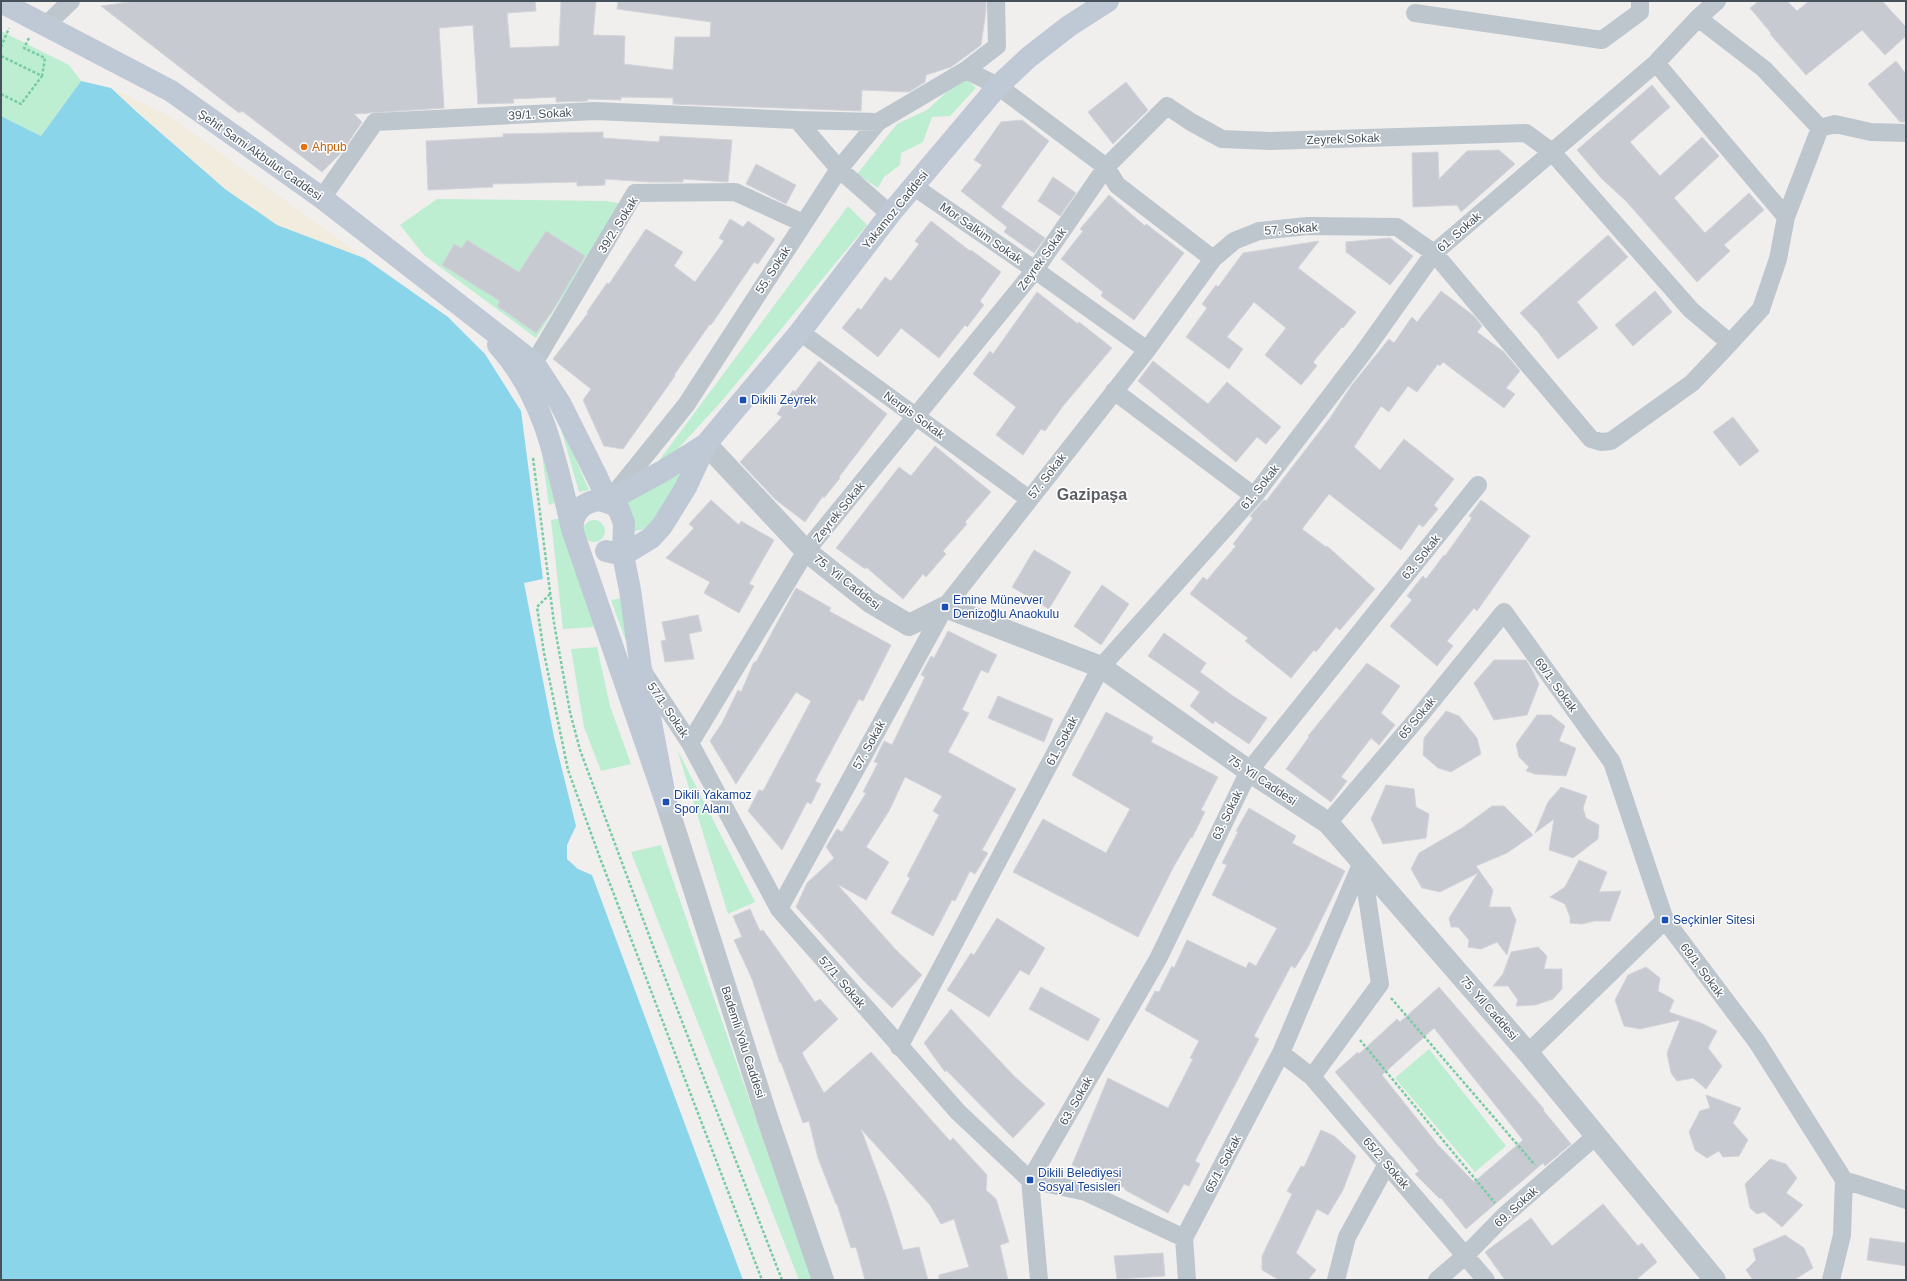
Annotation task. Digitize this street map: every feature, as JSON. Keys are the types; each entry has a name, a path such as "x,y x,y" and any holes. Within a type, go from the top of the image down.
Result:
{"main road":[{"name":"Şehit Sami Akbulut Caddesi","path":"25,1 37,31"},
{"name":"Yakamoz Caddesi","path":"706,444 800,332 890,214 998,86 1030,57 1069,26 1108,1"},
{"name":"Şehit Sami Akbulut Caddesi","path":"1,2 37,31 171,91 322,198 534,363 560,403 608,501"},
{"name":"Şehit Sami Akbulut Caddesi","path":"462,306 511,359 533,396 550,440 573,532 666,802"},
{"path":"706,444 686,487 662,526 651,538 615,553 592,552 580,545 573,532 574,516 578,509 592,500 608,501 663,471 706,444"},
{"path":"608,501 619,510 623,516 624,533 615,553 630,590 641,669 666,802"}],"street":[{"path":"37,31 71,1"},
{"name":"55. Sokak","path":"608,501 686,405 839,169 878,122 966,70 997,46 996,1"},
{"path":"1415,13 1602,40 1640,12 1640,1"},
{"name":"61. Sokak","path":"899,1047 1102,667 1254,496 1363,353 1434,253 1656,63 1698,18 1717,1"},
{"path":"1698,18 1764,69 1820,128 1835,124 1871,132 1906,133"},
{"path":"1656,63 1786,217"},
{"path":"966,70 998,86 1106,167 1117,185 1213,259"},
{"name":"Zeyrek Sokak","path":"690,743 806,551 1035,270 1106,167 1167,106 1191,122 1222,139 1270,141 1526,133 1552,152"},
{"name":"39/1. Sokak","path":"322,198 375,122 595,111 878,122"},
{"path":"797,120 839,169 890,214"},
{"name":"57. Sokak","path":"779,909 945,607 1147,350 1213,259 1234,241 1259,231 1308,226 1397,227 1434,253 1591,439 1601,442 1611,441 1692,382 1762,309 1778,259 1786,217 1820,128"},
{"path":"1552,152 1691,310 1730,343"},
{"name":"Mor Salkim Sokak","path":"913,186 1035,270 1147,350"},
{"name":"39/2. Sokak","path":"534,363 635,193 735,192 803,223"},
{"name":"Nergis Sokak","path":"800,332 1029,499"},
{"path":"1114,391 1254,496"},
{"name":"75. Yil Caddesi","path":"706,444 806,551 870,602 909,625 945,607 1102,667 1249,771 1328,824 1528,1053 1715,1280"},
{"name":"63. Sokak","path":"1030,1180 1158,959 1249,771 1478,486"},
{"name":"65 Sokak","path":"1328,824 1417,719 1504,612"},
{"name":"69/1. Sokak","path":"1504,612 1612,762 1665,920 1757,1042 1844,1180"},
{"name":"57/1. Sokak","path":"641,669 690,743 779,909 899,1047 958,1112 1030,1180"},
{"name":"Bademli Yolu Caddesi","path":"666,802 768,1120 823,1280"},
{"path":"1312,1076 1380,984 1362,862"},
{"name":"65/1. Sokak","path":"1184,1238 1281,1053 1362,862"},
{"path":"1528,1053 1665,920"},
{"name":"65/2. Sokak","path":"1281,1053 1312,1076 1486,1280"},
{"name":"69. Sokak","path":"1437,1280 1465,1256 1505,1215 1597,1135"},
{"path":"1336,1280 1347,1237 1387,1164"},
{"path":"1039,1280 1030,1180 1086,1192 1184,1238 1187,1280"},
{"path":"1831,1280 1842,1235 1844,1180 1906,1200"}],"path":[{"path":"1,47 9,28"},
{"path":"1,94 21,104 42,76 45,58 24,48 37,31"},
{"path":"1,56 42,76"},
{"path":"533,456 550,594 570,712 580,750 664,977 782,1280"},
{"path":"550,594 537,606 544,653 568,770 600,858 762,1280"},
{"path":"1380,984 1547,1180"},
{"path":"1348,1027 1505,1215"}],"green space":[{"path":"1,31 69,65 81,81 41,136 1,116"},
{"path":"964,76 976,88 950,116 932,117 923,142 901,153 900,165 884,177 878,188 857,174 897,124 927,110"},
{"path":"437,199 606,201 623,204 536,338 424,255 400,225"},
{"path":"848,206 867,225 721,402 662,466 658,462"},
{"path":"559,422 589,490 579,492"},
{"path":"541,448 558,502 549,505"},
{"path":"688,464 648,528 631,532 623,502"},
{"path":"562,518 594,627 563,629 551,520"},
{"path":"594,520 602,523 605,531 602,539 594,542 586,539 583,531 586,523"},
{"path":"621,598 628,647 611,600"},
{"path":"597,647 610,706 631,764 601,771 584,727 571,649"},
{"path":"677,749 755,902 728,914"},
{"path":"661,845 812,1280 799,1280 631,852"},
{"path":"1429,1049 1506,1146 1475,1172 1395,1078"}],"sand":[{"path":"111,88 170,116 364,258 277,225 225,189"}],"water":[{"path":"81,81 111,88 225,189 277,225 364,258 448,317 485,354 521,411 543,579 524,583 554,737 576,826 567,845 567,859 578,869 592,875 743,1280 1,1280 1,116 41,136"}],"building":[{"path":"136,1 535,1 536,11 507,13 510,48 559,46 561,1 596,1 593,35 625,36 624,64 673,70 675,37 710,37 711,22 617,9 618,1 986,1 986,10 981,45 951,67 926,75 925,82 909,92 862,90 861,111 673,104 673,98 621,97 621,100 588,99 587,101 556,102 556,97 513,99 514,103 478,104 473,25 439,28 444,108 354,114 362,122 341,153 322,172 242,111 239,113 101,6"},
{"path":"1759,1 1787,1 1797,11 1809,1 1882,1 1906,27 1906,36 1885,55 1862,30 1806,75 1770,34 1771,33 1750,8"},
{"path":"1896,61 1906,74 1906,122 1900,122 1868,84"},
{"path":"1126,82 1148,110 1113,144 1088,112"},
{"path":"1652,85 1670,107 1630,142 1660,176 1702,137 1719,156 1674,198 1705,233 1749,193 1764,210 1724,245 1730,251 1697,282 1626,201 1602,179 1577,150"},
{"path":"1022,120 1049,141 1001,207 1045,238 1034,253 1004,232 1007,227 961,191 982,165 974,160 1001,122"},
{"path":"603,132 603,138 659,142 660,136 732,140 728,182 683,179 683,182 650,182 605,179 605,185 577,186 577,182 492,184 493,187 428,190 426,141 503,137 503,134"},
{"path":"1499,150 1515,164 1461,212 1457,205 1413,207 1412,153 1438,152 1439,179 1467,151"},
{"path":"756,164 796,185 786,204 746,184"},
{"path":"1053,177 1076,193 1060,216 1038,201"},
{"path":"1109,195 1145,226 1146,224 1184,253 1134,320 1101,296 1103,292 1061,259 1083,231 1080,229"},
{"path":"730,219 743,227 748,221 775,239 758,264 754,262 623,449 604,446 583,400 591,389 553,359 588,313 587,312 607,283 609,284 646,229 683,252 674,266 695,282 724,241 719,238"},
{"path":"931,221 970,251 971,250 1001,272 980,301 984,305 967,327 965,325 939,358 901,328 878,357 842,328 858,308 861,310 885,277 891,281 919,244 915,241"},
{"path":"546,231 585,256 553,310 536,333 497,306 500,301 442,265 454,244 462,248 467,240 519,272"},
{"path":"1608,235 1628,257 1577,302 1598,328 1558,359 1538,332 1520,313"},
{"path":"1390,238 1413,256 1390,285 1346,252 1346,242"},
{"path":"1319,241 1298,268 1356,312 1313,362 1317,366 1301,385 1265,355 1286,328 1254,302 1227,337 1243,349 1229,369 1186,337 1207,308 1202,304 1216,285 1218,287 1243,253"},
{"path":"1441,291 1474,316 1482,326 1477,332 1504,352 1520,371 1506,388 1515,394 1504,408 1443,362 1440,366 1438,364 1417,392 1408,386 1389,412 1381,406 1354,447 1380,470 1404,439 1454,479 1434,505 1438,509 1423,527 1419,524 1401,550 1329,494 1302,529 1326,547 1327,546 1375,589 1340,630 1336,627 1316,652 1314,650 1291,678 1245,641 1248,638 1190,594 1203,577 1207,580 1236,546 1233,544 1253,518 1250,516 1264,500 1266,501 1330,418 1351,386 1389,339 1394,343 1412,317 1417,322"},
{"path":"1655,291 1672,312 1633,346 1615,325"},
{"path":"1037,292 1112,348 1063,406 1045,431 1041,429 1023,455 996,435 1016,407 973,374 990,351 993,354"},
{"path":"819,361 887,414 839,477 840,478 824,498 823,496 805,522 776,500 740,462 782,417 777,414 793,390 795,392"},
{"path":"1153,361 1208,404 1227,382 1281,427 1266,444 1257,437 1236,462 1138,381"},
{"path":"1733,417 1759,451 1740,466 1713,432"},
{"path":"935,446 991,492 965,522 967,524 943,551 946,554 926,577 923,574 903,599 866,567 865,569 836,548 899,467 911,476"},
{"path":"711,500 739,525 741,521 774,540 749,584 754,586 739,613 704,593 710,582 666,558 694,528 689,524"},
{"path":"1481,500 1530,536 1477,611 1474,608 1447,641 1453,646 1437,666 1390,626 1412,600 1407,596 1423,576 1426,579 1444,555 1445,556 1472,518 1469,516"},
{"path":"1034,550 1071,572 1049,609 1012,587"},
{"path":"1102,585 1129,604 1101,645 1074,626"},
{"path":"796,588 831,608 829,611 891,645 863,701 859,699 815,781 821,784 811,804 807,802 782,850 748,811 759,790 763,791 811,701 796,692 736,784 710,741 722,723 738,690 741,692 754,662 756,662"},
{"path":"698,615 702,631 689,634 694,659 665,662 661,641 666,640 662,622"},
{"path":"948,631 997,655 988,673 981,670 962,710 969,713 948,752 1016,789 982,850 988,853 975,874 970,871 955,901 952,900 933,936 891,913 910,878 907,876 939,815 933,811 942,796 905,777 889,811 866,847 889,862 866,900 837,884 896,950 922,975 892,1008 864,981 796,907 807,883 834,858 826,847 837,829 842,832 866,793 863,792 878,763 874,762 884,741 892,745 925,677 921,675 931,656 934,658"},
{"path":"1164,633 1206,663 1200,672 1267,718 1249,744 1215,721 1213,724 1190,706 1200,692 1148,656"},
{"path":"1494,660 1526,660 1531,668 1539,684 1527,715 1494,720 1474,683"},
{"path":"1367,663 1400,686 1381,713 1395,725 1379,745 1371,738 1341,777 1347,781 1331,802 1286,769 1309,737 1308,736"},
{"path":"998,696 1053,719 1044,742 988,718"},
{"path":"1446,711 1459,716 1477,738 1481,754 1451,772 1438,768 1423,755 1424,738"},
{"path":"1106,712 1153,737 1151,742 1218,777 1201,810 1205,812 1192,838 1191,837 1174,866 1138,937 1013,872 1043,819 1106,853 1130,809 1072,775"},
{"path":"1537,715 1551,715 1565,726 1559,741 1576,748 1566,776 1535,774 1526,771 1529,767 1519,757 1516,744"},
{"path":"1386,785 1414,789 1416,807 1429,814 1426,838 1383,844 1371,819"},
{"path":"1561,787 1587,796 1583,808 1586,818 1599,825 1598,839 1573,858 1549,850 1554,819 1535,833 1548,802"},
{"path":"1492,806 1504,806 1533,835 1507,853 1476,866 1493,890 1489,907 1510,907 1516,920 1507,955 1497,942 1481,949 1468,947 1469,940 1458,927 1451,927 1449,918 1478,873 1440,892 1422,888 1411,869 1419,853 1462,828"},
{"path":"1249,808 1296,836 1292,843 1345,871 1308,947 1295,968 1291,966 1254,1036 1259,1039 1195,1161 1200,1164 1189,1186 1184,1184 1168,1213 1125,1190 1125,1188 1072,1165 1108,1078 1168,1108 1193,1059 1190,1058 1199,1041 1145,1010 1155,991 1159,992 1172,966 1174,968 1187,940 1246,968 1249,962 1256,966 1277,928 1212,895 1227,865 1222,863 1238,832 1236,831"},
{"path":"1579,860 1607,872 1599,892 1621,891 1610,921 1594,921 1582,924 1570,923 1570,917 1565,904 1550,897 1565,887"},
{"path":"750,909 760,931 763,930 815,1002 820,999 838,1019 802,1053 824,1093 871,1052 950,1141 953,1138 987,1175 986,1190 996,1199 1009,1242 1000,1245 1008,1280 939,1280 939,1275 969,1267 954,1219 941,1224 930,1205 861,1129 888,1202 903,1250 919,1247 928,1280 865,1280 856,1247 851,1248 837,1204 818,1158 809,1121 803,1123 781,1062 780,1063 752,979 734,940 742,937 733,916"},
{"path":"997,918 1045,948 1029,975 1020,970 989,1017 947,990 971,953 974,955"},
{"path":"1538,947 1547,956 1544,969 1562,969 1562,989 1553,999 1535,1005 1516,1006 1518,1000 1508,986 1493,986 1503,974 1511,952"},
{"path":"1646,967 1660,978 1658,991 1674,1000 1669,1012 1701,1023 1717,1031 1708,1048 1722,1066 1706,1089 1693,1078 1677,1081 1671,1073 1667,1053 1680,1020 1640,1029 1624,1026 1615,1000 1628,975"},
{"path":"1041,987 1100,1019 1088,1041 1029,1009"},
{"path":"1439,987 1544,1109 1543,1110 1571,1144 1545,1166 1543,1163 1466,1229 1441,1198 1440,1199 1415,1174 1419,1171 1335,1072 1358,1052 1359,1054 1397,1019 1400,1022","holes":["1434,1028 1523,1140 1474,1182 1438,1145 1382,1075"]},
{"path":"951,1009 1014,1076 1045,1104 1013,1138 946,1070 945,1072 924,1043"},
{"path":"1706,1095 1741,1108 1733,1123 1748,1140 1739,1156 1723,1157 1719,1151 1707,1158 1695,1150 1689,1132 1700,1111 1710,1108"},
{"path":"1321,1130 1334,1136 1356,1156 1343,1190 1328,1215 1317,1209 1296,1253 1316,1270 1308,1280 1279,1280 1262,1270 1262,1256 1292,1194 1287,1191 1301,1166 1304,1167"},
{"path":"1770,1159 1786,1164 1797,1178 1786,1193 1803,1205 1782,1227 1764,1212 1757,1214 1750,1208 1745,1184"},
{"path":"1603,1204 1638,1246 1642,1243 1657,1262 1636,1280 1505,1280 1485,1252 1531,1218 1552,1246"},
{"path":"1785,1235 1804,1248 1813,1268 1794,1280 1753,1280 1746,1270 1756,1260 1753,1249"},
{"path":"1870,1238 1906,1243 1906,1266 1867,1260"},
{"path":"1163,1253 1165,1276 1117,1279 1114,1256"}],"place":[{"name":"Ahpub","path":"304,147"},
{"name":"Dikili Zeyrek","path":"743,400"},
{"name":"Emine Münevver Denizoğlu Anaokulu","path":"945,607"},
{"name":"Dikili Yakamoz Spor Alanı","path":"666,802"},
{"name":"Seçkinler Sitesi","path":"1665,920"},
{"name":"Dikili Belediyesi Sosyal Tesisleri","path":"1030,1180"}],"district":[{"name":"Gazipaşa","path":"1092,494"}]}
